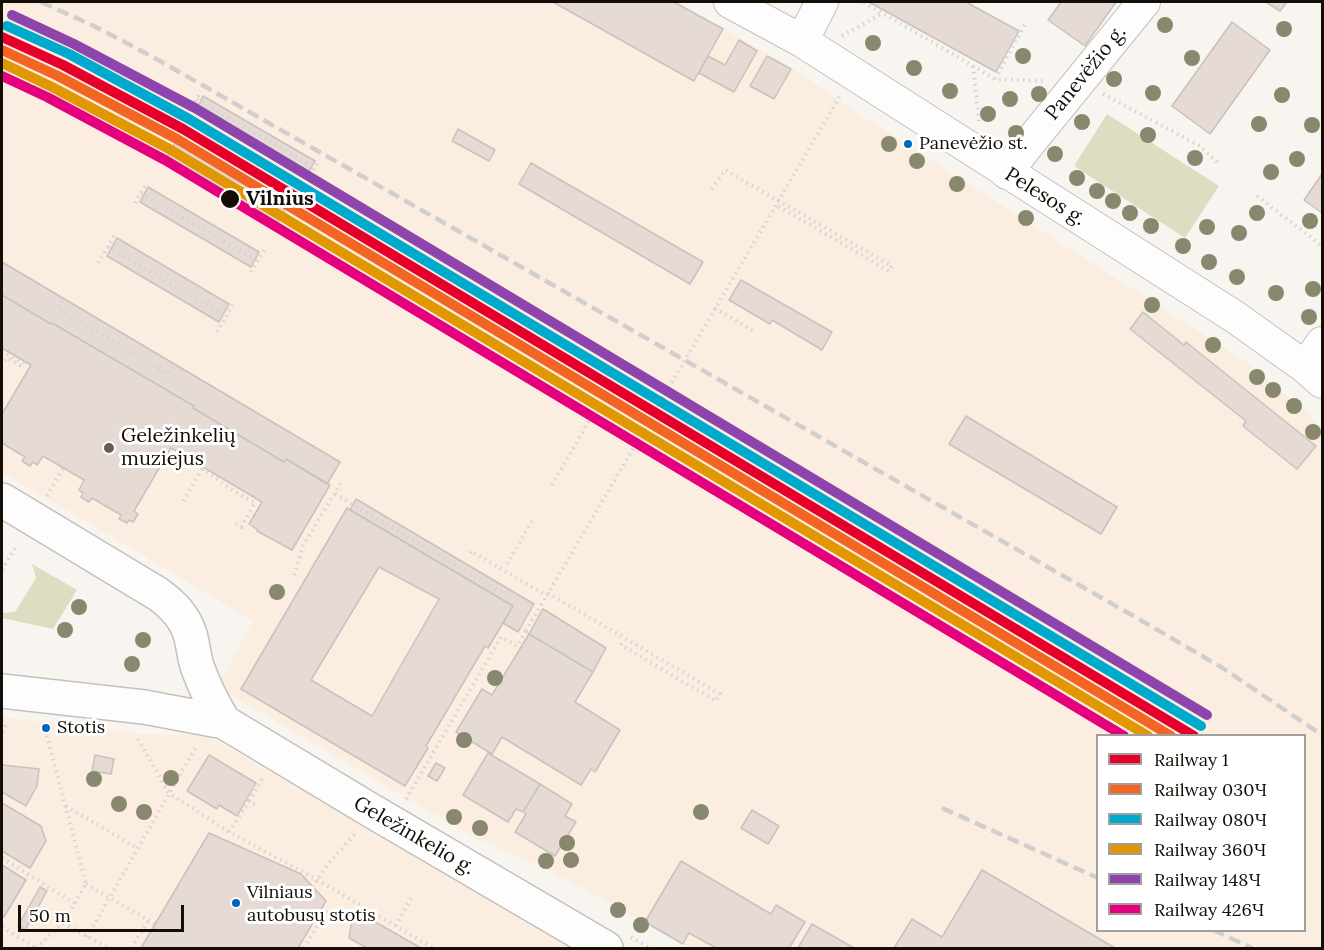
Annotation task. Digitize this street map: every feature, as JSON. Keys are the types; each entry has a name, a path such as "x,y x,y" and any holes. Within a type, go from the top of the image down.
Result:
{"main road":[{"name":"Geležinkelio g.","path":"2,500 158,594 175,607 190,634 207,692 224,722"},
{"name":"Geležinkelio g.","path":"144,707 163,702 175,695 190,674 195,657"},
{"name":"Geležinkelio g.","path":"2,691 144,707 224,722 606,948"}],"street":[{"name":"Pelesos g.","path":"730,2 802,41 1235,317 1317,364"},
{"path":"802,41 822,2"},
{"name":"Panevėžio g.","path":"1007,173 1022,152 1085,88 1144,2"}],"path":[{"path":"864,2 995,79 1057,81 1085,88 1200,146 1218,163"},
{"path":"842,36 883,13"},
{"path":"995,79 1025,24"},
{"path":"973,65 979,124"},
{"path":"192,107 201,92"},
{"path":"403,805 501,637 517,646 526,632 840,96"},
{"path":"197,99 315,168"},
{"path":"160,162 176,136"},
{"path":"168,149 284,218"},
{"path":"310,175 320,159"},
{"path":"712,189 725,170 892,266 889,271 776,205"},
{"path":"135,203 147,182"},
{"path":"141,193 257,261"},
{"path":"1257,196 1323,246"},
{"path":"277,230 292,205"},
{"path":"98,263 116,232"},
{"path":"108,247 226,316"},
{"path":"251,272 264,250"},
{"path":"63,301 58,308 168,374 173,366"},
{"path":"217,332 235,301"},
{"path":"715,309 755,332"},
{"path":"2,351 24,365 7,358 2,364"},
{"path":"552,486 593,414"},
{"path":"45,499 63,468"},
{"path":"183,501 203,468 229,488 255,503 241,527 233,522"},
{"path":"294,575 303,546 343,479"},
{"path":"334,494 503,592"},
{"path":"507,564 534,518"},
{"path":"2,570 17,545"},
{"path":"470,553 471,551 720,694 716,701 622,644"},
{"path":"2,732 7,723"},
{"path":"44,725 86,884 155,924"},
{"path":"138,739 169,793 230,832 316,879 433,948"},
{"path":"87,937 199,742"},
{"path":"230,832 265,774"},
{"path":"249,801 256,805"},
{"path":"65,806 137,848"},
{"path":"312,886 327,865 361,828"},
{"path":"2,858 74,903"},
{"path":"2,927 36,948 63,922 86,884"},
{"path":"396,926 411,898"},
{"path":"320,910 351,923"},
{"path":"304,948 326,913"},
{"path":"131,948 149,920"},
{"path":"63,922 108,948"}],"shaded area":[{"path":"2,2 675,2 791,67 844,104 1245,361 1310,415 1322,433 1322,948 690,948 548,870 475,838 217,687 253,621 2,472"},
{"path":"2,717 139,734 195,735 215,740 579,948 2,948"}],"green space":[{"path":"1107,114 1219,186 1185,238 1074,166"},
{"path":"32,564 77,590 53,629 2,618 3,613 15,612 36,578"}],"building":[{"path":"553,2 674,2 723,29 694,81"},
{"path":"869,2 966,2 1019,31 996,72"},
{"path":"1061,2 1116,2 1085,46 1048,20"},
{"path":"1266,2 1287,2 1280,11"},
{"path":"1232,22 1270,50 1210,134 1172,106"},
{"path":"739,40 757,51 734,92 699,73 708,56 725,65"},
{"path":"767,56 791,69 774,99 750,86"},
{"path":"203,96 315,161 308,173 197,108"},
{"path":"458,129 495,150 489,161 452,141"},
{"path":"176,142 286,208 278,223 167,157"},
{"path":"531,163 703,262 690,284 519,184"},
{"path":"1322,174 1322,213 1304,200"},
{"path":"148,187 259,252 251,267 140,202"},
{"path":"117,238 229,304 219,322 107,256"},
{"path":"2,262 340,462 327,484 286,459 284,462 193,408 194,406 2,295"},
{"path":"741,280 832,332 822,350 772,320 770,324 729,300"},
{"path":"2,295 194,406 193,408 284,462 286,459 330,485 292,550 257,531 249,524 262,502 171,448 134,511 138,514 133,522 129,520 127,523 119,519 121,515 92,498 89,502 81,497 83,493 79,490 84,480 43,456 37,465 33,462 30,466 22,461 25,457 2,443 2,414 31,365 2,348"},
{"path":"1143,312 1184,345 1186,342 1316,446 1297,469 1243,426 1246,421 1130,329"},
{"path":"966,416 1117,507 1101,534 949,444"},
{"path":"356,499 534,604 518,632 503,623 513,606 350,510"},
{"path":"347,508 513,606 488,648 485,646 405,786 241,689","holes":["379,567 439,599 372,716 311,680"]},
{"path":"543,609 606,648 593,672 529,634"},
{"path":"529,634 593,672 575,702 620,730 595,772 591,769 581,785 502,737 492,754 456,732 482,689 492,695"},
{"path":"488,753 540,784 523,812 516,809 508,822 463,795"},
{"path":"95,755 114,759 111,774 92,771"},
{"path":"209,755 256,783 237,816 219,805 217,809 187,791"},
{"path":"436,763 445,768 437,781 428,776"},
{"path":"3,765 39,769 37,786 26,806 2,792"},
{"path":"540,784 572,804 565,816 576,822 555,856 515,832 526,814 523,812"},
{"path":"2,803 41,826 46,841 30,868 2,851"},
{"path":"752,810 779,826 768,844 741,828"},
{"name":"Vilniaus autobusų stotis","path":"209,833 301,874 326,901 298,948 141,948"},
{"path":"681,861 771,914 776,905 805,922 789,948 716,948 689,933 683,944 645,922"},
{"path":"2,865 26,880 4,917 2,915"},
{"path":"982,870 1115,948 894,948 912,919 942,937"},
{"path":"40,887 47,891 25,930 18,926"},
{"path":"363,915 421,948 367,948 349,938 352,919"},
{"path":"812,924 854,948 798,948"}],"railway":[{"path":"41,2 94,26 153,57 1137,618 1221,667 1322,735"},
{"path":"942,808 1096,877"},
{"path":"1217,932 1252,948"}],"rail line":[{"name":"148Ч","path":"12,15 74,44 195,108 1207,715"},
{"name":"080Ч","path":"7,26 69,54 189,119 1201,726"},
{"name":"1","path":"2,37 63,65 183,129 1191,734"},
{"name":"030Ч","path":"2,50 58,76 177,139 1168,734"},
{"name":"360Ч","path":"2,63 171,150 1145,734"},
{"name":"426Ч","path":"2,76 47,97 165,160 1121,734"}],"place":[{"name":"Panevėžio st.","path":"908,144"},
{"name":"Vilnius","path":"230,199"},
{"name":"Geležinkelių muziejus","path":"109,448"},
{"name":"Stotis","path":"46,728"},
{"name":"Vilniaus autobusų stotis","path":"236,903"}]}
